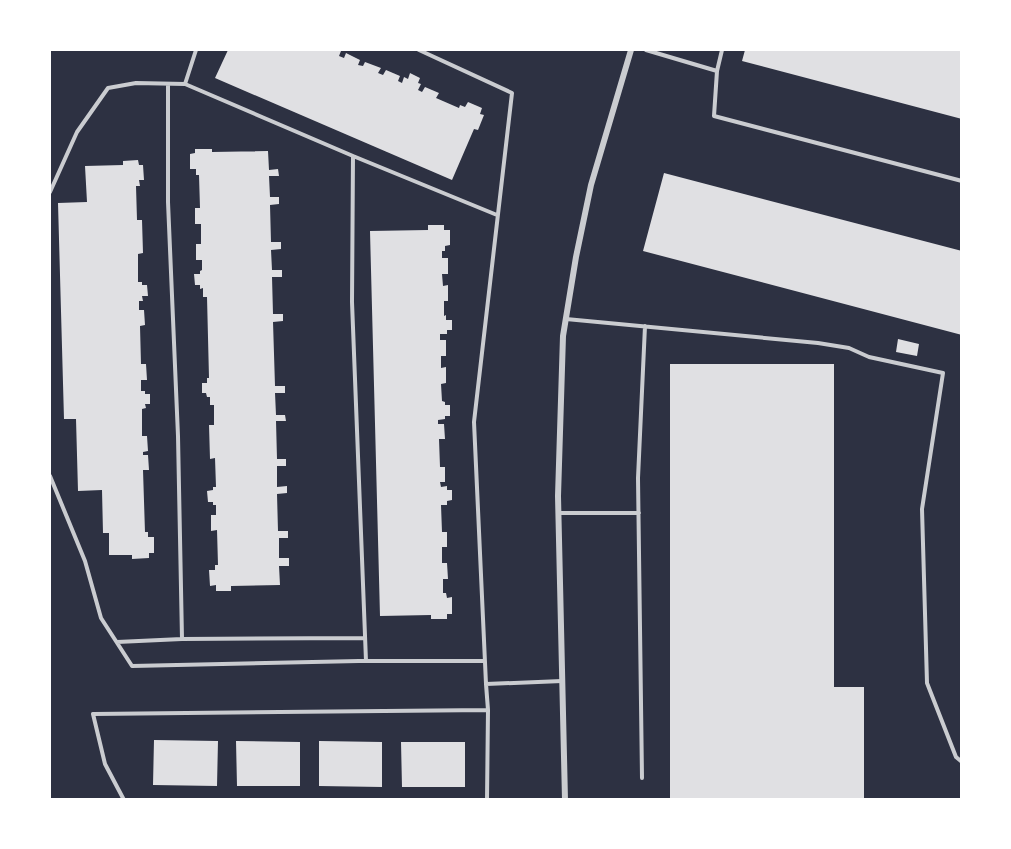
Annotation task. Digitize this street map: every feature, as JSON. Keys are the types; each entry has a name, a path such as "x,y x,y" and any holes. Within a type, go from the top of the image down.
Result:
{"street":[{"path":"565,800 558,513 559,420 566,319 591,185 631,50"}],"lane":[{"path":"185,84 196,50"},
{"path":"419,50 512,93 474,422 488,710 487,800"},
{"path":"646,50 717,71"},
{"path":"722,50 717,71 714,116 962,181"},
{"path":"50,192 77,132 108,88 136,83 185,84 497,215"},
{"path":"168,84 168,202 178,436 182,639"},
{"path":"353,156 352,302 366,661"},
{"path":"566,319 818,343 849,348 869,357 943,373 922,509 927,682 956,757 962,762"},
{"path":"642,778 638,478 645,326"},
{"path":"50,476 85,561 101,618 132,666 485,661"},
{"path":"558,513 639,513"},
{"path":"117,642 182,639 365,638"},
{"path":"486,684 562,681"},
{"path":"124,800 105,764 93,714 488,710"}],"building":[{"path":"228,50 338,50 341,51 339,56 344,58 346,53 360,60 358,65 363,66 365,62 381,68 378,73 383,75 386,70 400,76 398,81 402,83 404,77 408,79 410,73 420,78 418,83 421,84 418,90 422,92 425,87 439,93 436,98 459,108 460,105 465,107 468,102 482,108 480,114 484,115 478,130 474,129 452,180 215,78"},
{"path":"745,50 962,50 962,119 742,61"},
{"path":"195,149 212,149 212,152 268,151 269,170 278,169 279,176 269,176 270,197 279,197 279,204 270,205 271,242 281,242 281,249 271,250 272,270 282,270 282,277 272,277 273,314 283,314 283,321 273,322 275,386 285,386 285,393 275,393 276,415 285,415 286,421 276,421 277,459 286,459 286,466 277,466 277,487 287,486 287,493 277,494 278,531 288,531 288,538 279,538 279,558 289,558 289,566 279,566 280,585 231,586 231,591 216,591 216,585 210,586 209,570 215,570 215,565 218,565 217,530 211,531 211,515 216,515 216,505 208,502 207,491 216,487 215,458 210,459 209,425 214,425 214,405 210,405 210,397 207,397 206,393 202,393 202,383 207,383 207,378 209,378 207,297 203,297 203,288 200,289 200,285 195,285 194,274 200,274 202,270 202,260 196,260 196,244 201,244 201,224 195,224 195,208 200,208 199,175 196,175 196,169 190,169 190,154 195,153"},
{"path":"138,160 139,165 143,165 144,180 139,180 140,186 136,186 137,220 142,220 143,253 138,254 138,282 147,285 148,296 142,296 143,301 139,301 139,310 144,310 145,325 140,326 141,364 146,364 147,380 141,380 141,391 150,394 150,404 145,404 146,408 142,409 142,436 147,436 148,451 143,452 143,455 148,455 149,470 143,470 145,532 148,532 148,537 154,537 154,553 149,553 149,558 132,559 132,555 109,555 109,533 103,533 102,490 78,491 76,419 64,419 58,203 87,202 85,166 123,165 123,161"},
{"path":"664,173 962,251 962,335 643,251"},
{"path":"428,225 444,225 444,230 450,230 450,245 445,246 445,251 442,251 442,258 448,258 448,274 442,274 443,286 448,285 448,301 444,301 444,316 446,315 446,320 452,320 452,330 447,330 447,334 440,334 440,340 446,340 446,356 441,356 441,368 446,367 446,383 441,384 442,401 445,405 450,405 450,416 438,420 438,424 444,424 445,439 439,439 440,467 445,467 445,482 440,482 441,487 447,486 447,490 452,490 452,500 447,501 447,505 441,505 442,532 447,532 447,547 442,547 442,563 447,563 448,579 443,579 443,593 446,593 447,598 452,597 452,614 447,614 447,619 431,619 431,615 380,616 370,231 428,230"},
{"path":"898,339 919,344 917,356 896,352"},
{"path":"670,364 834,364 834,687 864,687 864,800 670,800"},
{"path":"154,740 218,741 217,786 153,785"},
{"path":"236,741 300,742 300,786 237,786"},
{"path":"319,741 382,742 382,787 319,786"},
{"path":"401,742 465,742 465,787 402,787"}]}
